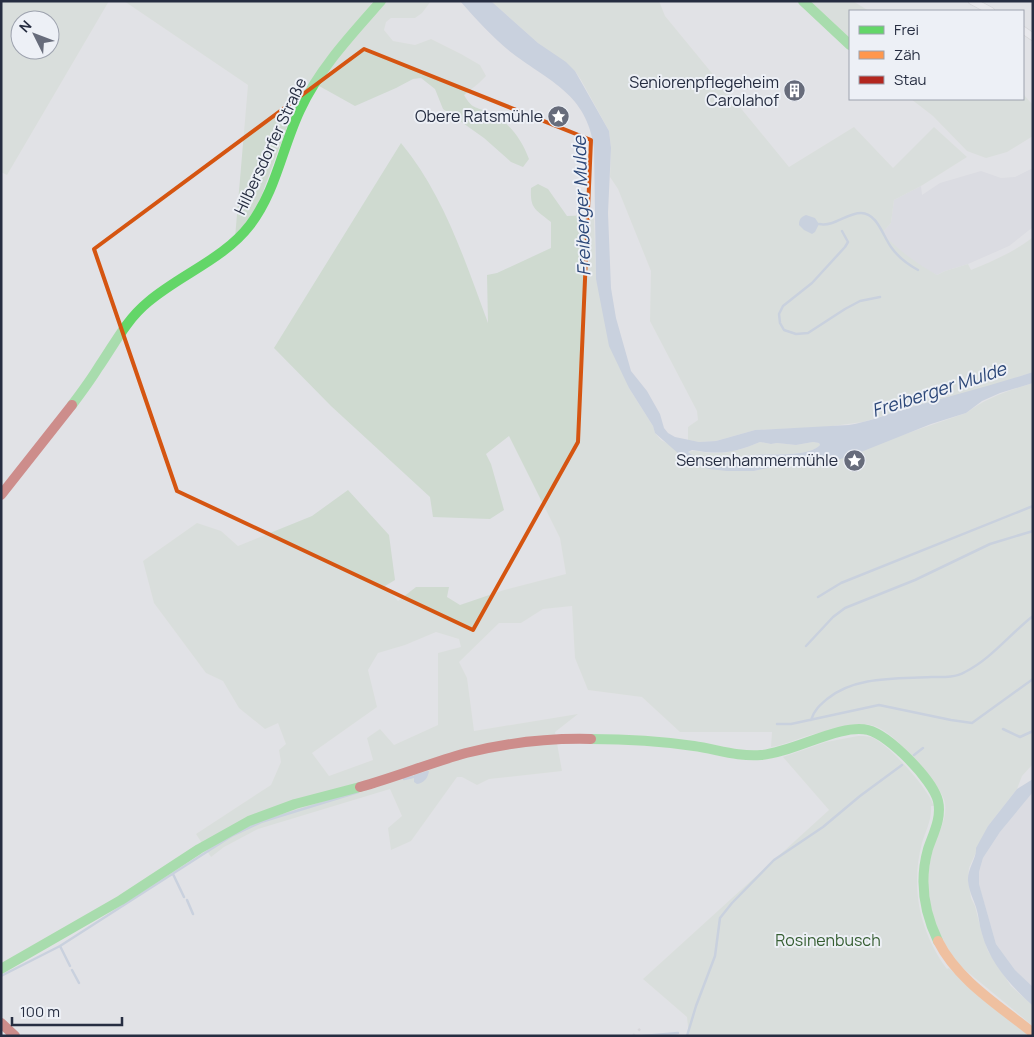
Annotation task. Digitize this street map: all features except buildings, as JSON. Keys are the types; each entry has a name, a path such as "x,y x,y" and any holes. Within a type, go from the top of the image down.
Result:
{"street":[{"name":"Hilbersdorfer Straße","path":"1,495 94,374 121,330 134,315 160,292 225,250 239,238 250,224 262,204 300,111 309,94 344,44 381,1"},
{"path":"803,1 849,44"},
{"path":"972,1 989,10"},
{"path":"1,969 121,900 204,846 249,821 300,801 375,783 477,750 513,744 572,739 607,739 662,742 754,756 770,755 845,732 864,729 877,733 886,739 930,784 937,797 938,816 927,854 923,887 929,921 940,948 960,972 1033,1033"},
{"path":"1,1023 15,1036"}],"highlighted area":[{"path":"364,49 591,140 578,442 473,630 177,491 94,249"}],"shaded area":[{"path":"1033,168 1033,227 1009,246 968,264 937,275 916,264 898,250 882,233 891,223 894,200 921,186 922,195 940,183 981,171 1001,178 1015,177"},
{"path":"1033,792 1033,987 1015,970 996,944 979,885 979,872 983,858 1000,832"}],"green space":[{"path":"1,1 109,1 7,175 1,172"},
{"path":"124,1 431,1 422,13 415,18 391,18 386,22 384,30 393,41 415,45 431,39 480,65 486,76 464,95 473,106 492,114 510,127 523,145 529,159 523,167 511,162 484,138 443,109 435,89 421,78 413,79 355,106 312,82 290,119 258,205 235,238 248,85"},
{"path":"491,1 659,1 665,16 789,167 854,127 893,168 934,127 967,157 921,186 894,200 891,223 882,233 908,256 937,275 968,264 971,270 1011,252 1033,237 1033,372 985,388 863,422 825,427 755,430 716,441 699,442 688,440 688,427 698,420 697,411 650,321 651,271 618,189 610,177 611,148 609,131 575,71 538,43"},
{"path":"808,1 853,1 867,10 849,10 849,40"},
{"path":"1024,95 1033,105 1033,136 1007,152 986,158 967,151 933,116 912,100 1024,100"},
{"path":"401,143 430,184 441,206 462,253 488,323 487,275 497,273 551,248 551,222 533,205 531,188 538,184 548,189 567,216 594,215 596,279 629,388 653,426 655,433 688,462 754,471 813,458 827,461 966,413 998,395 1033,383 1033,764 1022,776 1017,789 988,826 969,868 968,879 971,898 988,951 1011,986 1033,1006 1033,1026 964,969 944,942 932,912 928,879 934,846 944,820 945,803 928,774 897,741 879,728 862,724 818,733 771,747 772,732 680,732 642,697 588,690 575,658 572,606 543,609 521,623 499,623 459,662 467,678 474,731 578,714 555,732 562,771 489,779 477,785 462,777 457,777 411,841 391,850 388,828 402,816 390,789 258,829 224,847 211,857 196,834 271,785 281,762 279,750 286,744 278,723 265,729 239,708 223,681 206,673 154,603 143,561 197,523 221,531 238,546 312,516 348,490 389,535 395,580 385,586 398,601 416,587 449,587 447,597 460,605 504,590 566,574 560,538 509,436 486,454 491,464 504,510 490,519 433,517 430,497 331,406 274,348","holes":["436,632 459,639 461,647 438,653 438,725 394,745 380,729 367,738 373,760 329,776 312,753 377,707 368,670 378,653 405,645"]},
{"path":"760,442 796,445 813,442 820,445 806,452 752,455 725,460 704,459 688,452 724,453"},
{"name":"Rosinenbusch","path":"868,736 875,739 892,752 925,789 934,806 931,806 930,820 922,843 917,876 920,909 924,925 938,955 947,969 949,968 1026,1033 1026,1036 689,1036 687,1017 643,979 829,810 783,757 826,742"}],"water":[{"path":"460,1 491,1 538,43 566,62 575,71 609,131 611,148 608,213 611,288 616,318 631,371 647,391 668,433 675,437 699,442 716,441 755,430 849,425 1033,372 1033,383 1000,393 982,401 966,413 931,424 834,461 813,458 754,471 709,469 688,462 655,433 653,426 629,388 609,346 596,279 594,148 584,114 565,91 505,47","holes":["760,442 796,445 813,442 820,445 806,452 752,455 726,460 704,459 688,452 692,450 727,452"]},
{"path":"806,215 815,218 819,224 812,234 799,225 801,218"},
{"path":"429,771 427,778 424,781 417,784 414,782 414,775"},
{"path":"1033,779 1033,792 1000,832 983,858 979,872 979,884 996,944 1015,970 1033,987 1033,1006 1009,982 990,955 982,934 968,877 976,848 988,826 1017,789"}],"waterway":[{"path":"819,224 830,224 850,215 867,214 879,226 897,254 906,263 918,270"},
{"path":"842,231 848,242 845,247 812,283 783,306 779,314 780,323 784,330 796,334 808,333 860,301 880,297"},
{"path":"818,597 841,583 1033,506"},
{"path":"806,646 833,617 845,608 915,580 990,544 1033,531"},
{"path":"811,720 824,701 850,686 863,682 904,678 948,677 961,674 992,653 1033,616"},
{"path":"777,724 791,724 879,705 972,723 1033,679"},
{"path":"1003,729 1020,737 1033,731"},
{"path":"914,755 923,748"},
{"path":"687,1036 715,956 720,918 774,860 823,827 860,796 902,765"},
{"path":"404,779 413,777"},
{"path":"1,976 60,946 233,835 261,822 358,792"},
{"path":"173,874 184,897"},
{"path":"187,900 193,914"},
{"path":"60,946 70,966"},
{"path":"72,970 79,983"},
{"path":"643,1036 678,1033"}],"railway":[{"path":"633,1036 643,1026"}],"traffic: fast":[{"path":"72,405 121,333 140,309 161,292 215,257 240,237 250,225 266,198 294,124 316,80 336,53 381,1"},
{"path":"803,1 849,44"},
{"path":"591,739 668,743 702,747 735,754 761,755 844,731 857,729 868,730 877,734 887,740 909,760 928,782 938,801 938,820 928,849 924,873 926,908 938,941"},
{"path":"1,969 121,900 199,849 249,821 295,804 360,787"}],"traffic: slow":[{"path":"938,941 946,955 968,981 1033,1033"}],"traffic: jam":[{"path":"1,495 72,405"},
{"path":"360,787 481,749 544,740 591,739"},
{"path":"1,1023 15,1036"}],"place":[{"name":"Seniorenpflegeheim Carolahof","path":"795,91"},
{"name":"Obere Ratsmühle","path":"559,116"},
{"name":"Sensenhammermühle","path":"854,460"}],"water label":[{"name":"Freiberger Mulde","path":"582,206"},
{"name":"Freiberger Mulde","path":"939,390"}]}
